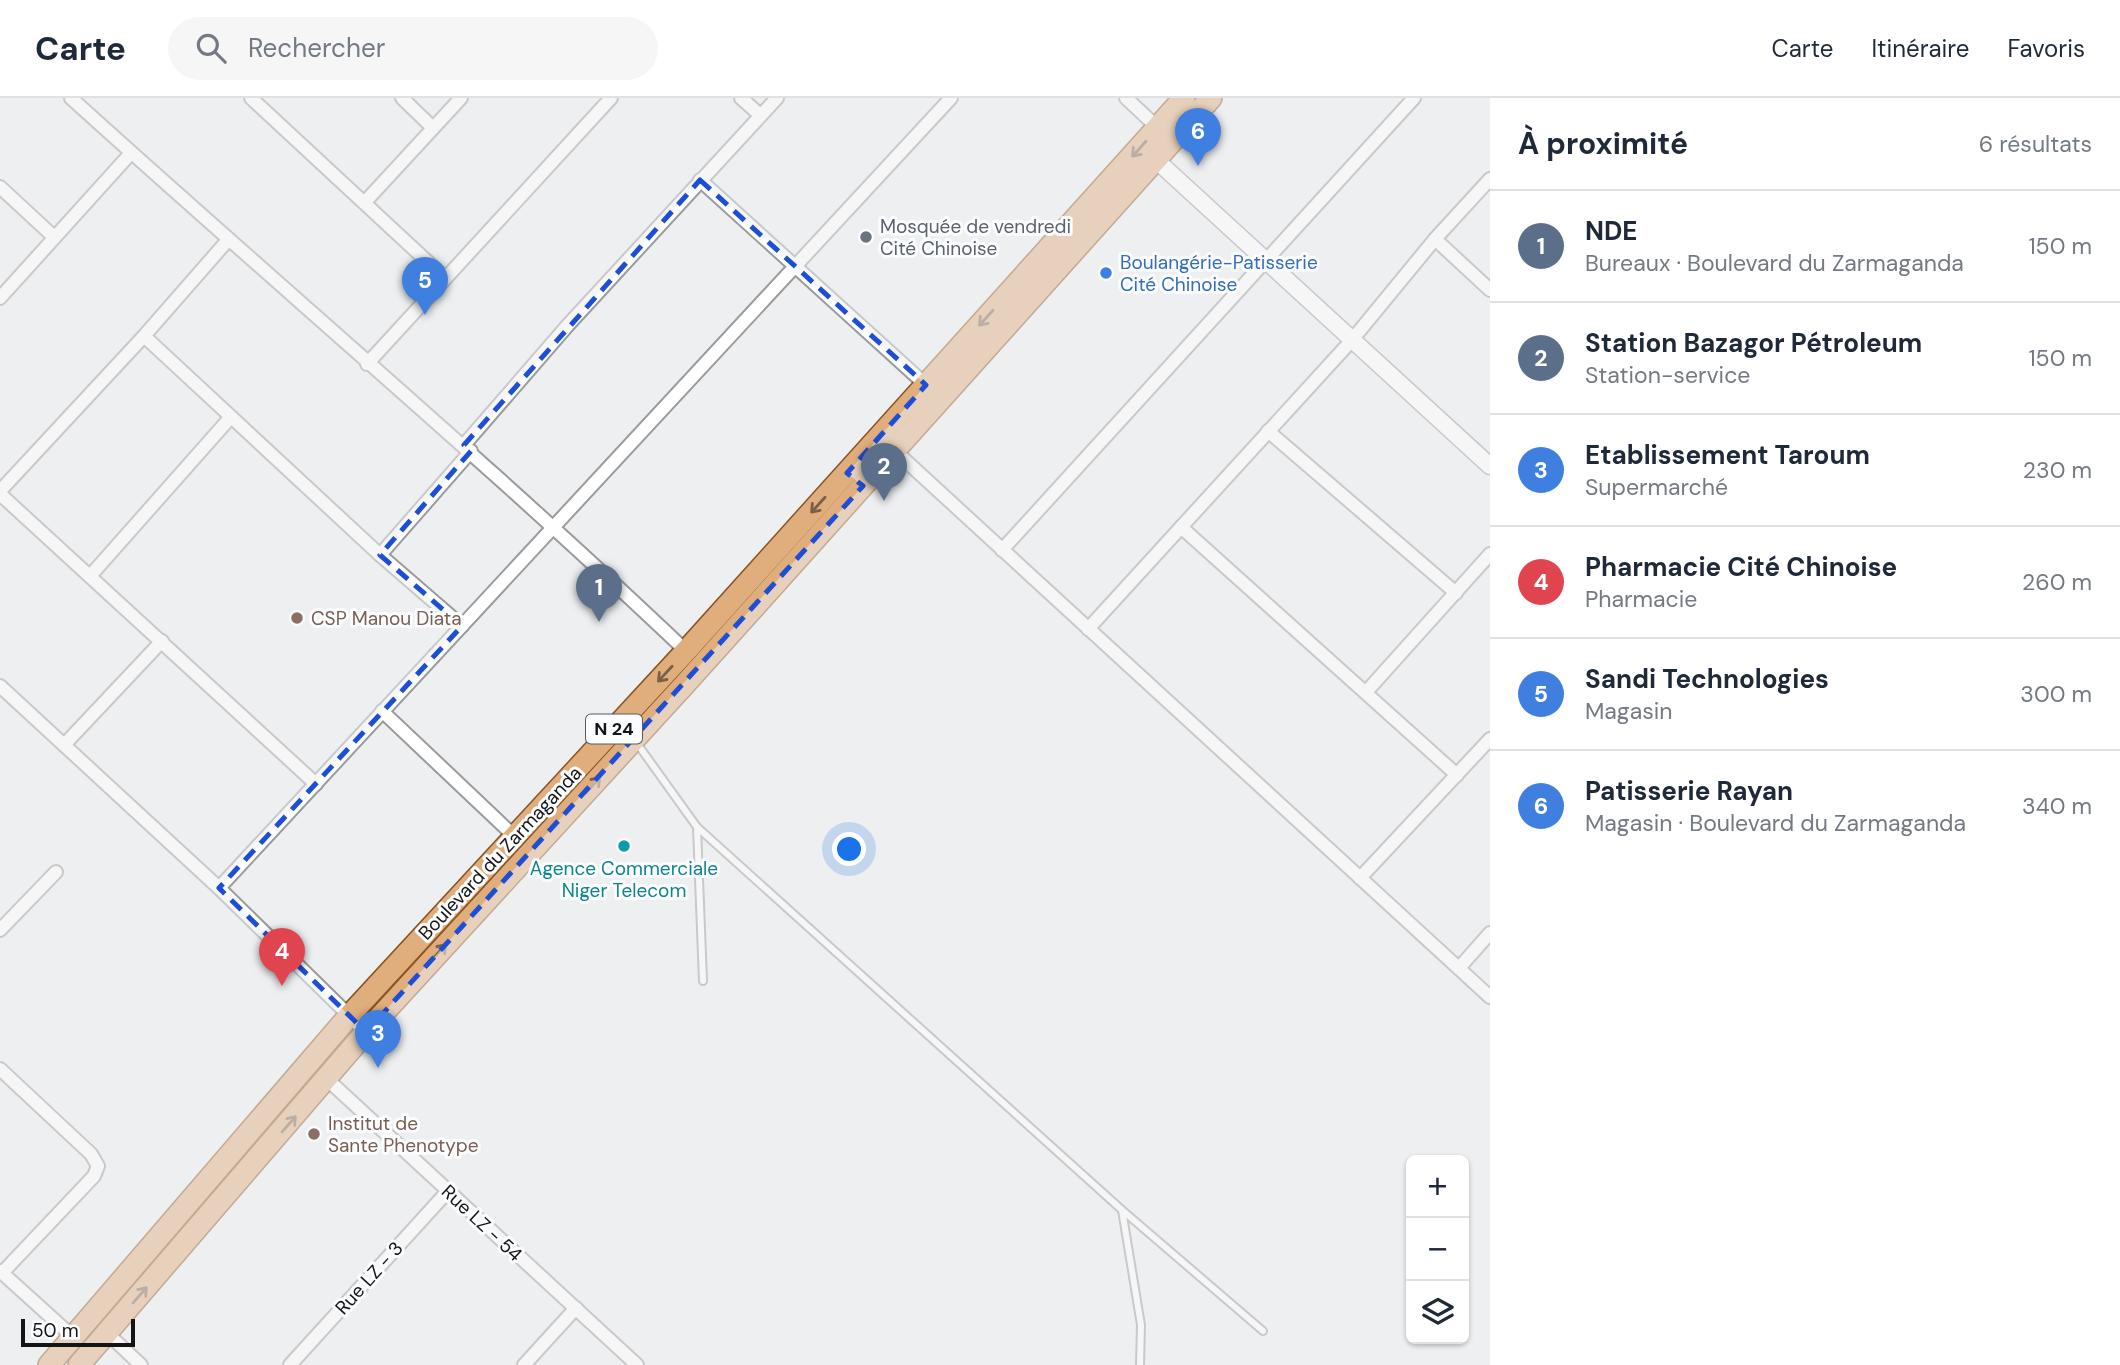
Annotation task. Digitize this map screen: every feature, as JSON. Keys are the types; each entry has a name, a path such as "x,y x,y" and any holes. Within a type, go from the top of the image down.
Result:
{"main road":[{"name":"Boulevard du Zarmaganda","path":"79,1365 328,1080 366,1032 634,740 855,479 926,385 1184,98"},
{"name":"Boulevard du Zarmaganda","path":"49,1365 349,1016 513,835 686,651 855,479 895,451 1211,98"}],"street":[{"path":"71,98 367,364 554,526 686,651"},
{"path":"251,98 444,278"},
{"path":"402,98 433,128"},
{"path":"365,202 461,98"},
{"path":"741,98 760,116"},
{"path":"380,555 467,448 700,180 777,98"},
{"path":"219,888 951,98"},
{"path":"1126,98 1158,128"},
{"path":"1002,550 1414,98"},
{"path":"367,364 602,101"},
{"path":"0,298 131,153"},
{"path":"1155,159 1490,466"},
{"path":"1088,629 1352,340 1435,239 1490,179"},
{"path":"700,180 926,385"},
{"path":"0,187 54,237"},
{"path":"1435,239 1490,290"},
{"path":"228,240 0,493 316,784"},
{"path":"144,336 380,555 462,626"},
{"path":"91,575 230,418"},
{"path":"1268,431 1457,593"},
{"path":"895,451 1490,997"},
{"path":"1181,527 1367,691 1457,775"},
{"path":"1367,691 1490,554"},
{"path":"64,744 162,641"},
{"path":"0,685 219,888 366,1032"},
{"path":"382,711 513,835"},
{"path":"1360,878 1490,739"},
{"path":"0,930 56,873"},
{"path":"1459,968 1490,933"},
{"path":"0,1069 91,1154 98,1166 94,1176 1,1272 73,1337"},
{"name":"Rue LZ - 54","path":"328,1080 637,1365"},
{"name":"Rue LZ - 3","path":"290,1365 448,1191"},
{"path":"524,1365 576,1308"},
{"path":"107,1333 141,1365"}],"lane":[{"path":"623,719 634,740 697,827 1122,1210 1263,1331"},
{"path":"697,827 703,981"},
{"path":"1122,1210 1142,1325 1140,1365"}],"highlighted area":[{"path":"700,180 926,385 847,473 863,486 366,1032 219,888 462,626 380,555 471,451 464,445"}],"place":[{"name":"Patisserie Rayan","path":"1198,166"},
{"name":"Mosquée de vendredi Cité Chinoise","path":"866,237"},
{"name":"Boulangérie-Patisserie Cité Chinoise","path":"1106,273"},
{"name":"Sandi Technologies","path":"425,315"},
{"name":"Station Bazagor Pétroleum","path":"884,501"},
{"name":"CSP Manou Diata","path":"297,618"},
{"name":"NDE","path":"599,622"},
{"name":"Agence Commerciale Niger Telecom","path":"624,846"},
{"name":"Pharmacie Cité Chinoise","path":"282,986"},
{"name":"Etablissement Taroum","path":"378,1068"},
{"name":"Institut de Sante Phenotype","path":"314,1134"}]}
